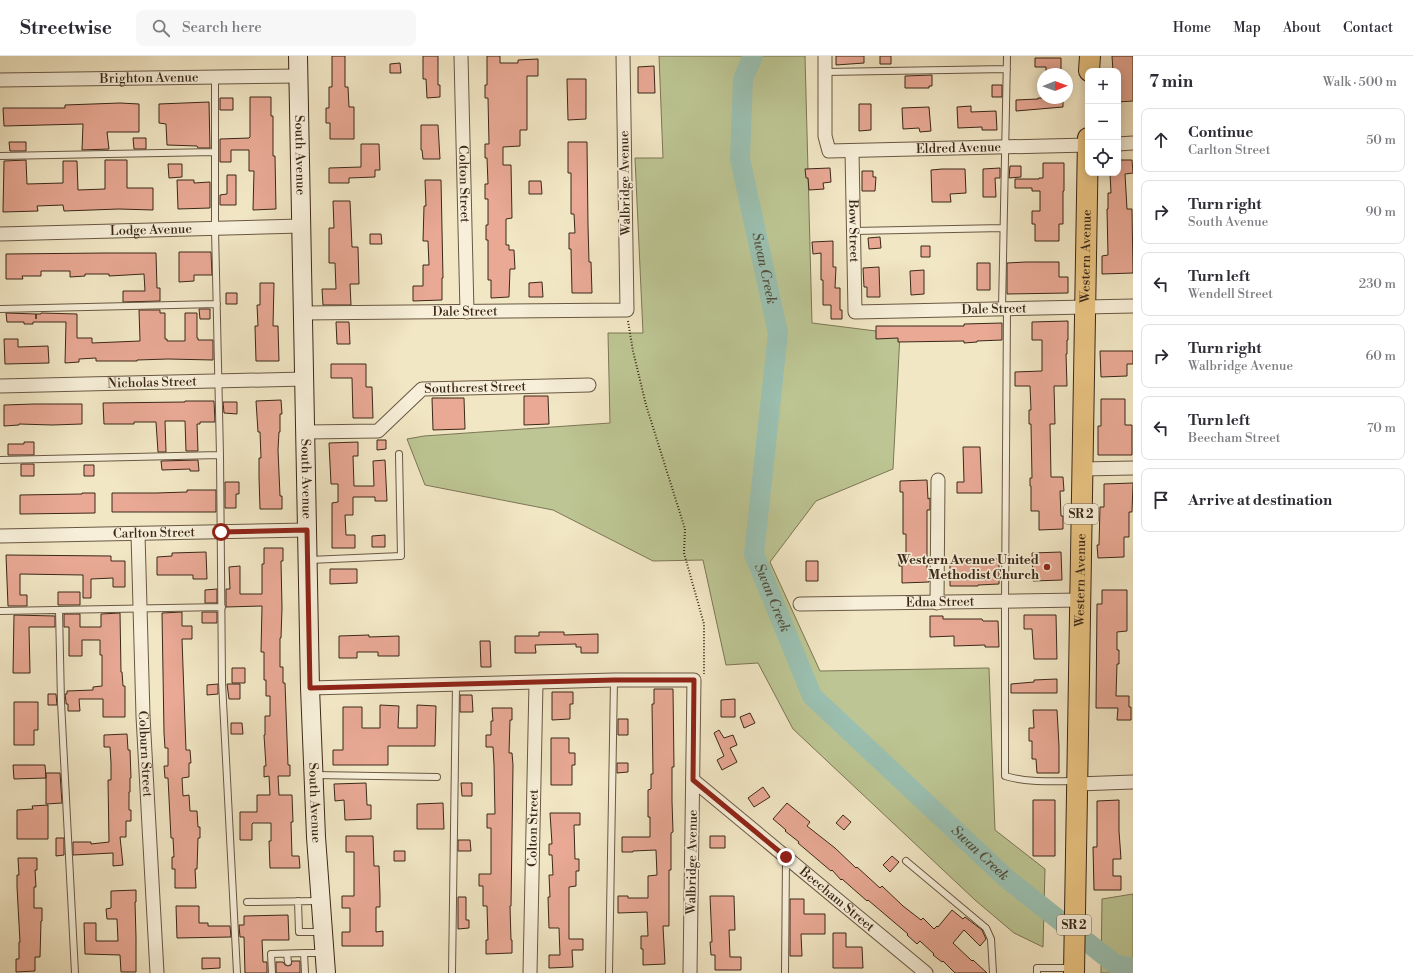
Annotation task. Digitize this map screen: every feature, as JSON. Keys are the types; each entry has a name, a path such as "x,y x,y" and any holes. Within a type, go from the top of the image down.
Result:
{"main road":[{"path":"1089,68 1090,56"},
{"name":"Western Avenue","path":"1074,967 1087,176"}],"street":[{"name":"South Avenue","path":"298,56 310,688 326,973"},
{"name":"Colton Street","path":"461,56 467,312"},
{"name":"Walbridge Avenue","path":"623,56 627,310"},
{"path":"825,56 825,72"},
{"name":"Eldred Avenue","path":"825,72 825,136 830,150 1085,145"},
{"name":"Brighton Avenue","path":"0,80 299,76"},
{"path":"1121,144 1133,143"},
{"name":"Bow Street","path":"852,150 855,312"},
{"name":"Lodge Avenue","path":"0,234 301,226"},
{"name":"Dale Street","path":"855,312 1133,306"},
{"name":"Dale Street","path":"303,313 627,310"},
{"name":"Nicholas Street","path":"0,386 304,379"},
{"name":"Southcrest Street","path":"306,432 378,431 422,389 589,385"},
{"path":"1082,469 1133,468"},
{"path":"937,603 938,480"},
{"name":"Carlton Street","path":"0,536 307,530"},
{"name":"Colburn Street","path":"138,534 143,716 157,973"},
{"name":"Edna Street","path":"800,604 1080,600"},
{"path":"310,688 614,680 694,680"},
{"name":"Walbridge Avenue","path":"690,973 694,680"},
{"name":"Colton Street","path":"530,973 536,683"},
{"name":"Beecham Street","path":"693,780 926,973"},
{"path":"1077,782 1133,782"}],"lane":[{"path":"1007,56 1003,228 1005,309 1005,776 1033,782 1077,782"},
{"path":"825,72 1007,69"},
{"path":"215,77 215,229 220,455 222,682 237,973"},
{"path":"0,156 215,152"},
{"path":"854,231 1003,228"},
{"path":"0,309 217,304"},
{"path":"308,560 401,556 399,454"},
{"path":"0,460 220,455"},
{"path":"0,611 222,607"},
{"path":"60,610 61,702 75,973"},
{"path":"610,973 614,680"},
{"path":"452,973 456,685"},
{"path":"314,775 437,777"},
{"path":"785,973 786,857"},
{"path":"906,861 986,928 992,944 993,973"},
{"path":"298,901 299,932 323,932"},
{"path":"247,902 321,901"},
{"path":"304,953 305,973"},
{"path":"272,973 271,954 325,953"},
{"path":"288,954 288,962"},
{"path":"1037,973 1037,968 1074,967"}],"path":[{"path":"627,310 633,351 646,405 685,529 684,553 704,624 704,683 694,680"}],"green space":[{"path":"659,56 805,56 812,323 900,334 893,469 816,501 770,562 820,671 989,668 995,830 1045,869 1043,947 1014,933 975,900 793,729 758,663 726,665 703,560 653,561 553,510 425,485 407,439 424,436 610,423 608,333 643,333 635,158 663,158"},
{"path":"1133,894 1133,973 1101,973 1102,899"}],"building":[{"path":"332,56 345,56 345,87 348,87 349,107 354,107 354,139 330,139 330,123 326,123 326,108 329,108 329,87 332,87"},
{"path":"423,56 438,56 438,85 440,85 440,97 427,98 426,79 423,79"},
{"path":"487,56 500,56 500,63 518,63 518,60 538,59 538,76 527,76 527,130 520,130 520,146 503,147 503,165 511,165 512,218 506,219 506,245 509,245 509,250 514,250 515,269 510,269 509,297 491,298 491,280 488,280 488,240 486,240 486,225 488,225 488,199 485,199 485,184 488,184 485,144 489,144 488,98 485,98 485,85 487,85"},
{"path":"836,56 864,56 864,63 836,65"},
{"path":"880,56 891,56 891,64 880,64"},
{"path":"1112,56 1133,56 1133,101 1121,102 1121,68 1113,68"},
{"path":"1035,58 1061,58 1061,68 1035,67"},
{"path":"400,63 401,73 390,73 390,64"},
{"path":"654,66 655,93 638,93 638,67"},
{"path":"932,75 932,86 929,86 929,88 905,88 905,76"},
{"path":"567,79 586,79 586,119 568,120"},
{"path":"992,85 1002,85 1002,97 992,97"},
{"path":"250,97 271,97 271,116 273,116 273,156 275,156 276,209 253,210 254,171 249,171 249,150 231,150 231,162 220,162 220,139 250,137"},
{"path":"220,98 233,98 233,110 220,110"},
{"path":"1037,99 1037,104 1063,104 1063,107 1016,111 1016,100"},
{"path":"209,102 210,148 167,145 166,124 159,123 159,104"},
{"path":"120,103 139,104 139,132 107,132 109,149 82,150 83,124 4,126 3,108 65,108 65,105"},
{"path":"859,104 871,104 871,130 859,131"},
{"path":"971,106 971,112 996,111 997,130 982,130 982,127 958,128 957,107"},
{"path":"929,107 931,131 920,132 919,128 903,129 902,108"},
{"path":"421,125 438,125 440,159 423,159 421,150"},
{"path":"133,138 146,138 146,149 134,149"},
{"path":"9,142 26,142 26,151 10,151"},
{"path":"568,142 587,142 589,262 591,262 592,293 572,293 569,233 575,233 574,214 571,214 571,173 568,173"},
{"path":"361,144 379,144 380,170 375,170 375,177 349,178 349,183 329,183 329,168 361,167"},
{"path":"26,160 27,184 63,183 63,161 77,161 78,190 105,189 105,160 127,160 127,188 153,188 153,210 119,209 64,211 63,205 37,206 38,211 3,212 4,161"},
{"path":"1121,160 1132,160 1133,173 1125,174 1127,209 1132,209 1133,273 1102,274 1102,256 1108,255 1107,209 1108,193 1111,193 1110,176 1121,176"},
{"path":"1043,163 1064,163 1063,224 1059,224 1059,241 1035,241 1035,224 1032,224 1032,211 1040,211 1040,191 1032,191 1032,188 1015,188 1015,179 1043,178"},
{"path":"168,164 182,164 182,177 169,178"},
{"path":"1010,166 1021,166 1021,177 1009,178"},
{"path":"830,168 831,182 823,183 824,189 809,190 808,178 806,178 805,169"},
{"path":"1000,168 1000,178 995,178 996,197 983,197 983,169"},
{"path":"965,169 966,193 950,194 951,202 932,202 931,170"},
{"path":"862,171 873,171 873,177 876,177 875,191 862,191"},
{"path":"227,175 236,175 236,205 220,205 220,195 227,194"},
{"path":"177,180 194,180 194,183 210,182 210,208 178,209"},
{"path":"425,180 441,180 442,300 413,301 413,286 423,286 423,265 429,265 428,241 423,241 424,206 426,206"},
{"path":"529,181 541,181 542,194 529,194"},
{"path":"333,201 350,201 352,247 358,247 359,284 350,284 351,305 323,305 322,289 336,289 335,263 329,263 329,228 334,228"},
{"path":"370,234 381,234 382,244 370,244"},
{"path":"880,237 881,248 869,249 868,238"},
{"path":"833,241 833,267 836,267 835,288 840,288 840,310 842,310 842,319 831,319 831,305 823,305 821,253 813,254 812,242"},
{"path":"921,246 930,246 930,257 921,257"},
{"path":"179,252 211,252 212,275 194,275 194,281 179,282"},
{"path":"156,253 157,288 160,288 160,301 123,302 123,291 145,291 144,274 109,276 109,274 85,274 85,276 70,277 70,271 41,271 41,276 22,276 23,279 6,279 6,254"},
{"path":"1059,262 1059,277 1068,277 1068,293 1007,294 1007,263"},
{"path":"977,263 990,263 990,290 977,290"},
{"path":"879,267 880,297 867,297 867,287 864,287 863,268"},
{"path":"924,270 924,294 911,295 910,271"},
{"path":"542,282 543,297 529,297 529,283"},
{"path":"260,283 274,283 273,326 278,326 279,361 256,361 255,326 258,326 257,305 260,305"},
{"path":"226,293 237,293 237,304 226,304"},
{"path":"199,309 210,309 210,319 200,319"},
{"path":"139,310 160,310 160,313 165,313 165,339 167,339 167,341 185,341 185,313 197,313 197,338 198,340 213,340 213,360 168,359 96,361 96,358 79,359 79,362 65,363 66,322 33,322 33,324 24,324 24,322 7,322 6,313 77,314 77,338 92,338 92,343 140,341"},
{"path":"1068,321 1066,354 1067,386 1054,386 1055,424 1050,424 1051,477 1063,477 1064,491 1060,491 1063,529 1039,530 1039,511 1031,511 1031,424 1029,424 1029,410 1031,410 1030,386 1015,386 1015,372 1042,371 1042,340 1032,340 1032,322"},
{"path":"336,322 349,322 350,344 337,344"},
{"path":"1002,323 1002,340 964,343 964,341 898,342 898,338 876,339 876,326 964,326 964,324"},
{"path":"4,339 18,339 18,347 48,346 49,363 5,364"},
{"path":"1100,351 1133,351 1133,364 1127,364 1127,376 1101,377"},
{"path":"331,364 366,364 366,387 372,387 373,418 353,418 352,378 331,378"},
{"path":"524,396 548,396 549,424 524,425"},
{"path":"432,398 464,398 465,429 433,430"},
{"path":"1101,399 1125,399 1125,425 1132,425 1132,455 1098,455 1098,426 1101,426"},
{"path":"281,400 282,414 280,414 278,450 282,509 260,509 259,458 261,458 260,432 258,432 256,401"},
{"path":"214,401 215,422 200,422 200,424 197,424 198,451 186,451 185,421 165,421 166,452 158,452 156,422 104,424 103,403"},
{"path":"223,402 237,402 237,414 224,413"},
{"path":"82,404 82,424 19,424 4,426 4,405"},
{"path":"377,440 386,440 386,449 377,450"},
{"path":"24,442 34,442 34,455 8,455 8,444 24,444"},
{"path":"358,442 358,456 353,456 354,486 374,486 373,461 385,460 387,501 375,501 375,497 353,497 353,515 345,515 346,535 355,535 355,548 332,548 332,503 338,502 338,484 331,484 329,443"},
{"path":"963,447 980,447 982,493 957,493 957,482 964,482"},
{"path":"198,460 199,471 190,471 190,469 162,470 161,461"},
{"path":"21,464 34,464 34,476 21,476"},
{"path":"84,465 94,465 94,476 84,476"},
{"path":"927,480 928,499 930,498 930,510 927,510 927,570 929,570 929,582 902,583 902,566 899,566 899,555 906,554 906,534 903,534 903,492 900,492 900,481"},
{"path":"225,482 239,482 239,494 236,494 236,508 225,508"},
{"path":"1133,483 1132,512 1129,512 1129,537 1124,537 1124,557 1098,558 1097,545 1099,545 1100,507 1104,507 1104,484"},
{"path":"187,490 216,490 216,512 112,512 112,493 187,492"},
{"path":"95,493 95,513 20,514 20,495"},
{"path":"385,535 385,547 372,547 372,536"},
{"path":"264,548 283,548 283,561 281,561 282,608 280,667 283,667 283,683 285,683 288,765 290,765 290,776 278,776 279,795 292,795 292,856 299,856 300,868 270,868 269,841 271,841 271,823 253,823 252,840 240,840 240,812 257,812 257,795 270,795 269,776 264,777 264,766 266,766 264,735 265,716 270,716 270,696 266,696 266,680 264,680 264,652 261,652 262,606 226,607 226,589 230,589 229,567 240,566 240,594 262,594 262,564 264,564"},
{"path":"206,552 207,579 193,579 193,575 157,575 157,557 172,556 172,553"},
{"name":"Western Avenue United Methodist Church","path":"1061,552 1062,580 1033,581 1032,553"},
{"path":"6,555 111,556 111,561 125,561 125,587 113,587 113,578 91,579 91,598 83,598 83,575 20,574 20,595 27,595 27,606 8,606"},
{"path":"966,558 999,559 999,584 950,586 950,562 966,562"},
{"path":"806,561 818,561 818,581 806,581"},
{"path":"330,569 357,569 357,583 330,584"},
{"path":"217,589 217,603 205,603 205,590"},
{"path":"1102,590 1127,590 1127,631 1117,632 1119,664 1117,664 1116,696 1129,696 1131,720 1117,720 1118,708 1096,708 1097,604 1102,604"},
{"path":"58,592 80,592 80,605 58,605"},
{"path":"182,612 182,626 192,626 192,639 182,639 186,750 190,750 191,763 189,763 189,777 182,778 183,796 189,795 190,811 197,811 198,827 200,827 200,838 198,838 197,869 195,869 196,888 175,888 175,869 172,869 172,857 174,857 173,838 171,838 168,778 165,778 164,766 168,766 168,748 165,748 164,733 162,613"},
{"path":"202,612 217,612 217,623 202,623"},
{"path":"120,613 121,672 123,686 125,686 125,717 103,717 103,699 79,699 80,711 68,711 68,704 66,704 65,694 67,694 67,691 93,690 93,687 102,686 102,655 100,655 100,640 82,640 82,656 69,656 69,627 64,627 64,614 80,614 80,627 101,627 101,614"},
{"path":"14,615 55,616 55,627 29,627 30,673 13,673"},
{"path":"1024,615 1056,615 1057,659 1034,659 1032,629 1024,629"},
{"path":"930,616 943,616 943,619 982,619 983,621 998,621 999,647 985,647 985,645 954,646 954,636 930,637"},
{"path":"539,632 564,632 564,635 598,634 598,653 581,653 581,647 576,647 576,644 535,645 536,653 515,653 515,636 539,636"},
{"path":"369,635 369,637 399,636 399,656 378,656 378,652 357,652 357,658 339,658 339,636"},
{"path":"480,641 490,641 491,667 481,667"},
{"path":"232,668 245,668 245,683 232,683"},
{"path":"1057,679 1057,693 1011,693 1011,684 1034,682 1034,680"},
{"path":"218,684 218,694 207,695 207,685"},
{"path":"227,684 240,684 240,699 229,699"},
{"path":"654,689 673,689 673,832 671,833 671,870 669,870 669,926 663,926 665,964 643,965 641,936 648,936 647,912 618,913 618,896 628,896 628,898 648,898 648,876 657,875 656,850 622,852 622,837 650,837 648,790 651,789 651,774 653,774 652,704 654,704"},
{"path":"552,692 573,692 573,704 570,704 570,719 552,720"},
{"path":"48,694 56,694 57,705 48,705"},
{"path":"460,695 472,695 473,712 460,712"},
{"path":"735,699 735,717 721,717 721,700"},
{"path":"14,702 38,702 38,730 34,730 34,745 14,745"},
{"path":"380,705 399,706 398,728 417,728 417,705 436,706 435,746 388,746 388,765 333,765 333,750 343,750 343,707 362,707 362,728 380,728"},
{"path":"492,708 512,708 509,753 512,753 513,765 510,906 512,953 486,954 486,940 488,940 487,906 483,906 483,886 479,886 479,874 491,874 491,828 487,828 487,814 495,814 494,765 493,747 486,747 486,735 491,735 491,721 493,721"},
{"path":"1033,710 1057,710 1059,773 1037,773 1036,759 1032,759 1032,741 1029,741 1029,728 1034,728"},
{"path":"750,713 755,723 744,728 740,717"},
{"path":"618,719 628,719 628,735 618,735"},
{"path":"231,723 242,723 243,734 231,734"},
{"path":"719,730 724,738 733,735 737,745 730,748 737,762 722,770 717,760 724,756 714,733"},
{"path":"127,734 128,750 130,750 131,778 129,810 131,810 131,821 126,821 126,837 120,837 123,865 113,866 113,853 73,855 73,842 91,842 91,844 109,842 108,780 111,780 111,763 110,747 104,747 104,735"},
{"path":"551,738 569,738 569,753 575,753 575,765 572,765 572,785 551,785"},
{"path":"617,763 628,763 628,772 617,773"},
{"path":"13,765 45,765 46,778 14,779"},
{"path":"46,773 60,773 62,803 46,804"},
{"path":"366,783 367,805 371,805 371,819 345,820 344,800 335,801 334,784"},
{"path":"461,783 472,783 472,796 462,796"},
{"path":"763,787 770,797 754,807 748,798"},
{"path":"1033,800 1055,800 1055,856 1033,856"},
{"path":"1119,800 1121,859 1113,859 1113,876 1121,876 1121,890 1094,890 1093,847 1097,847 1097,801"},
{"path":"443,803 444,829 417,829 417,804"},
{"path":"787,803 810,822 807,826 835,848 856,868 857,867 880,888 882,886 903,906 921,920 923,918 934,929 937,926 938,927 952,910 963,919 965,917 982,930 986,939 980,946 964,930 953,943 987,973 955,973 943,961 942,962 933,955 934,954 920,941 917,944 907,935 908,934 868,900 867,901 842,879 841,880 832,870 831,871 798,843 799,842 773,819"},
{"path":"48,805 48,839 17,839 17,810 33,809 32,806"},
{"path":"550,813 580,813 580,825 574,825 575,859 579,859 579,871 576,871 576,886 569,887 569,939 583,939 583,950 572,950 573,967 549,968 549,955 560,955 559,928 549,928 549,875 553,875 552,855 549,855 549,844 552,844"},
{"path":"843,815 851,822 844,830 836,823"},
{"path":"346,836 373,836 374,866 379,866 380,895 380,907 376,907 376,932 383,931 383,946 342,946 342,932 350,932 350,908 342,908 342,896 354,896 354,852 346,852"},
{"path":"710,836 725,836 725,848 710,848"},
{"path":"56,838 64,838 64,855 56,856"},
{"path":"458,840 470,840 471,851 458,851"},
{"path":"394,851 405,851 405,861 394,861"},
{"path":"892,856 899,862 890,872 883,865"},
{"path":"18,858 37,858 37,870 35,870 36,887 34,887 34,908 42,908 42,921 40,957 35,957 35,971 16,972 16,959 19,959 20,942 17,887 17,875 19,875"},
{"path":"136,890 136,972 121,972 120,955 85,954 84,923 96,923 96,941 118,941 117,919 107,919 106,909 111,908 111,891"},
{"path":"710,896 734,896 735,930 729,930 730,957 741,957 741,970 715,970 715,955 711,955 710,942 712,942"},
{"path":"458,897 466,897 466,920 469,920 469,928 458,929"},
{"path":"790,899 804,899 804,914 825,914 825,934 801,934 802,956 790,956"},
{"path":"176,906 199,906 199,923 208,923 208,926 230,926 231,937 177,938"},
{"path":"288,915 289,940 262,940 263,962 267,962 267,973 245,973 244,937 240,937 239,925 244,925 244,916"},
{"path":"833,933 846,933 846,947 862,947 863,968 833,968"},
{"path":"202,958 220,958 220,968 202,969"},
{"path":"292,961 300,961 300,973 276,973 276,962 283,962 288,966 291,965"}],"waterway":[{"name":"Swan Creek","path":"753,56 743,79 740,159 778,333 754,554 812,696 1006,878 1115,964 1133,968"}],"place":[{"name":"Western Avenue United Methodist Church","path":"1047,567"}],"route":[{"path":"221,532 307,530 310,688 614,680 694,680 693,780 786,857"}]}
